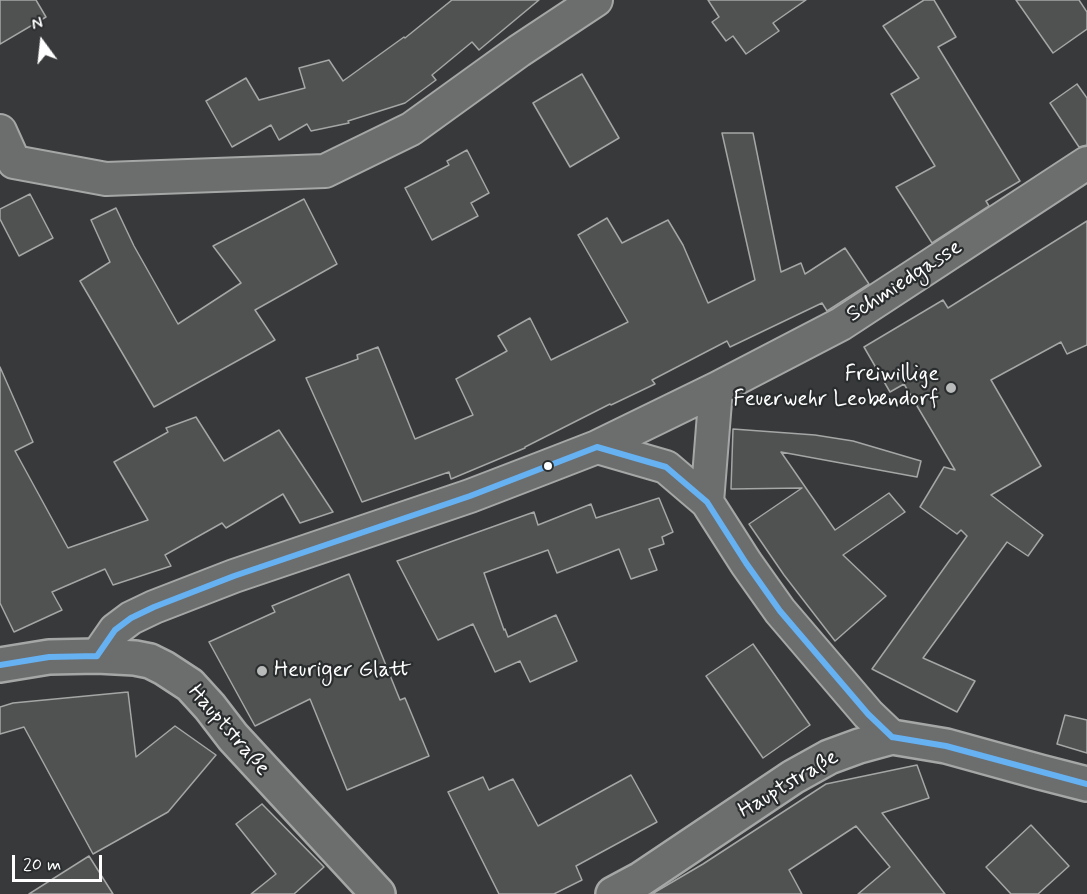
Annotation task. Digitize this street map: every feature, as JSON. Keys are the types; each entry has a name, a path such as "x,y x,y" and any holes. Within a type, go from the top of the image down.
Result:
{"street":[{"path":"0,131 14,162 106,179 325,171 411,129 519,51 596,0"},
{"name":"Schmiedgasse","path":"97,656 115,630 131,618 154,607 234,576 470,496 597,447 716,389 841,324 1087,163"},
{"path":"707,502 716,389"},
{"path":"597,447 666,467 707,502 780,611 868,714 892,737"},
{"name":"Hauptstraße","path":"0,665 49,657 97,656 135,658 150,661 164,668 190,685 232,737 378,894"},
{"name":"Hauptstraße","path":"614,894 641,879 793,777 830,757 892,737 946,746 1087,784"}],"building":[{"path":"0,0 36,0 46,17 0,44"},
{"path":"452,0 539,0 479,50 472,42 432,75 436,80 405,103 348,121 349,123 311,131 307,124 279,140 271,125 232,147 206,101 246,78 259,100 305,88 299,68 329,60 343,81 405,38"},
{"path":"708,0 806,0 773,23 779,31 746,54 733,36 726,41 712,22 719,17"},
{"path":"924,0 934,0 956,37 938,47 1020,181 986,201 989,206 932,243 896,187 935,166 891,94 919,78 883,26"},
{"path":"1016,0 1079,0 1087,12 1087,29 1053,53"},
{"path":"582,74 619,138 570,167 533,103"},
{"path":"1077,84 1087,98 1087,145 1079,147 1050,103"},
{"path":"722,133 753,133 781,272 801,263 805,274 845,248 869,284 827,311 822,303 730,347 727,341 652,380 655,384 610,404 525,448 451,479 449,472 362,502 306,378 358,359 357,355 378,347 415,439 473,415 456,379 507,351 498,336 530,318 551,360 628,322 578,235 607,218 622,243 668,220 683,245 708,303 755,280"},
{"path":"467,150 489,193 471,203 478,216 432,240 405,188 449,165 447,161"},
{"path":"30,194 53,238 19,256 0,219 0,209"},
{"path":"304,199 337,264 255,310 275,340 154,407 80,281 110,262 91,220 116,208 134,246 178,324 241,283 213,246"},
{"path":"1087,221 1087,345 1067,354 1061,342 991,380 1041,466 991,495 1043,535 1028,556 1007,542 923,658 975,681 957,712 872,669 967,536 961,530 957,534 920,507 944,467 955,470 904,384 890,392 864,347 943,300 948,308"},
{"path":"0,367 33,442 15,451 68,548 148,520 114,462 168,432 166,428 196,417 224,461 279,430 333,512 300,523 283,494 226,528 222,523 165,555 171,566 113,585 105,569 52,592 62,610 14,632 0,603"},
{"path":"733,429 815,435 853,441 921,461 917,477 781,452 835,530 889,493 905,512 843,555 886,596 835,641 784,575 749,524 802,488 731,489"},
{"path":"659,498 673,532 662,537 664,544 649,549 657,570 631,579 619,549 557,573 548,550 484,573 508,637 556,615 577,661 530,682 520,661 495,672 473,624 438,640 397,561 534,512 538,525 591,504 596,518"},
{"path":"349,574 400,700 405,698 429,756 347,790 310,699 255,726 209,642 275,612 272,606"},
{"path":"753,644 810,725 763,758 706,676"},
{"path":"128,692 136,757 175,726 216,755 168,812 93,854 24,727 0,734 0,707 13,703"},
{"path":"1065,715 1087,720 1087,753 1057,744"},
{"path":"917,765 929,798 882,813 945,894 858,894 890,867 856,826 789,870 802,894 652,894 703,864 826,784"},
{"path":"631,775 657,822 576,866 582,880 554,894 499,894 448,792 483,777 489,790 513,779 538,826"},
{"path":"262,804 324,867 294,894 251,894 276,874 236,824"},
{"path":"1031,825 1069,866 1038,894 1011,894 986,867"},
{"path":"89,856 113,894 29,894"}],"transit line":[{"path":"97,656 115,630 131,618 154,607 234,576 470,496 597,447 666,467 707,502 780,611 868,714 892,737"},
{"path":"0,665 49,657 97,656"},
{"path":"892,737 946,746 1087,784"}],"place":[{"name":"Freiwillige Feuerwehr Leobendorf","path":"951,388"},
{"name":"Heuriger Glatt","path":"262,671"}]}
